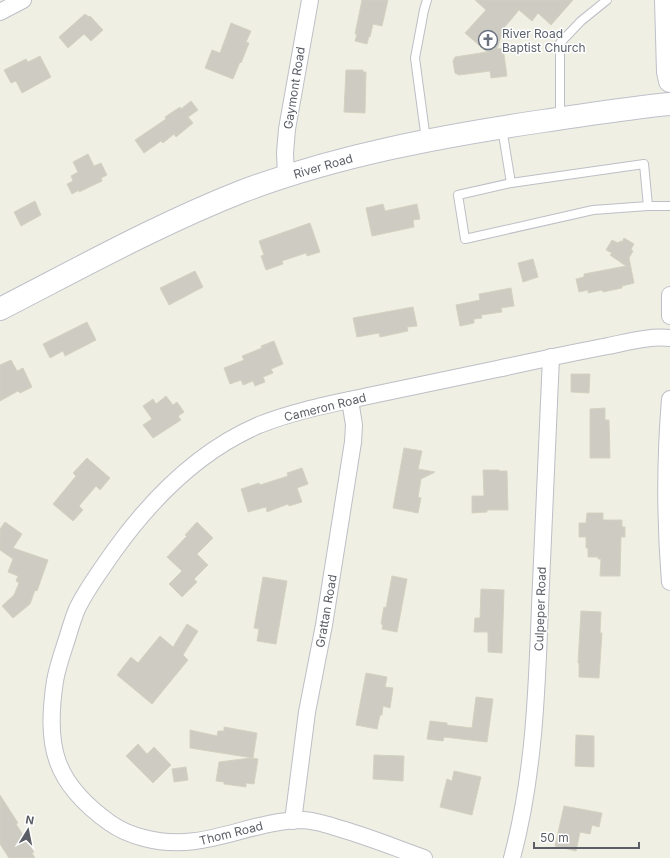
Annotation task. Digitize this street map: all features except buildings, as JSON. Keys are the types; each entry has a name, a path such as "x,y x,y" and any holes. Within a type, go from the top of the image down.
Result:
{"main road":[{"path":"666,0 668,72 670,81"},
{"name":"River Road","path":"0,309 167,224 243,191 325,164 427,141 560,119 670,104"}],"street":[{"path":"0,12 23,0"},
{"name":"Gaymont Road","path":"286,176 285,153 287,129 310,0"},
{"path":"670,295 670,316"},
{"name":"Cameron Road","path":"51,723 56,677 77,610 95,577 131,527 173,481 199,460 225,443 257,426 294,413 551,357 650,338 670,338"},
{"name":"Culpeper Road","path":"512,858 523,813 530,772 537,675 551,357"},
{"path":"670,399 666,462 667,547 670,582"},
{"name":"Grattan Road","path":"293,821 307,712 324,625 351,457 354,425 350,400"},
{"name":"Thom Road","path":"51,723 52,736 58,763 73,791 86,805 108,821 128,832 157,841 191,843 269,824 308,820 352,832 424,858"}],"lane":[{"path":"427,0 415,58 427,141"},
{"path":"560,119 560,43 581,21 607,0"},
{"path":"502,128 511,183"},
{"path":"648,206 644,164 511,183 458,195 465,239 593,210 670,206"}],"place":[{"name":"River Road Baptist Church","path":"488,40"}]}
